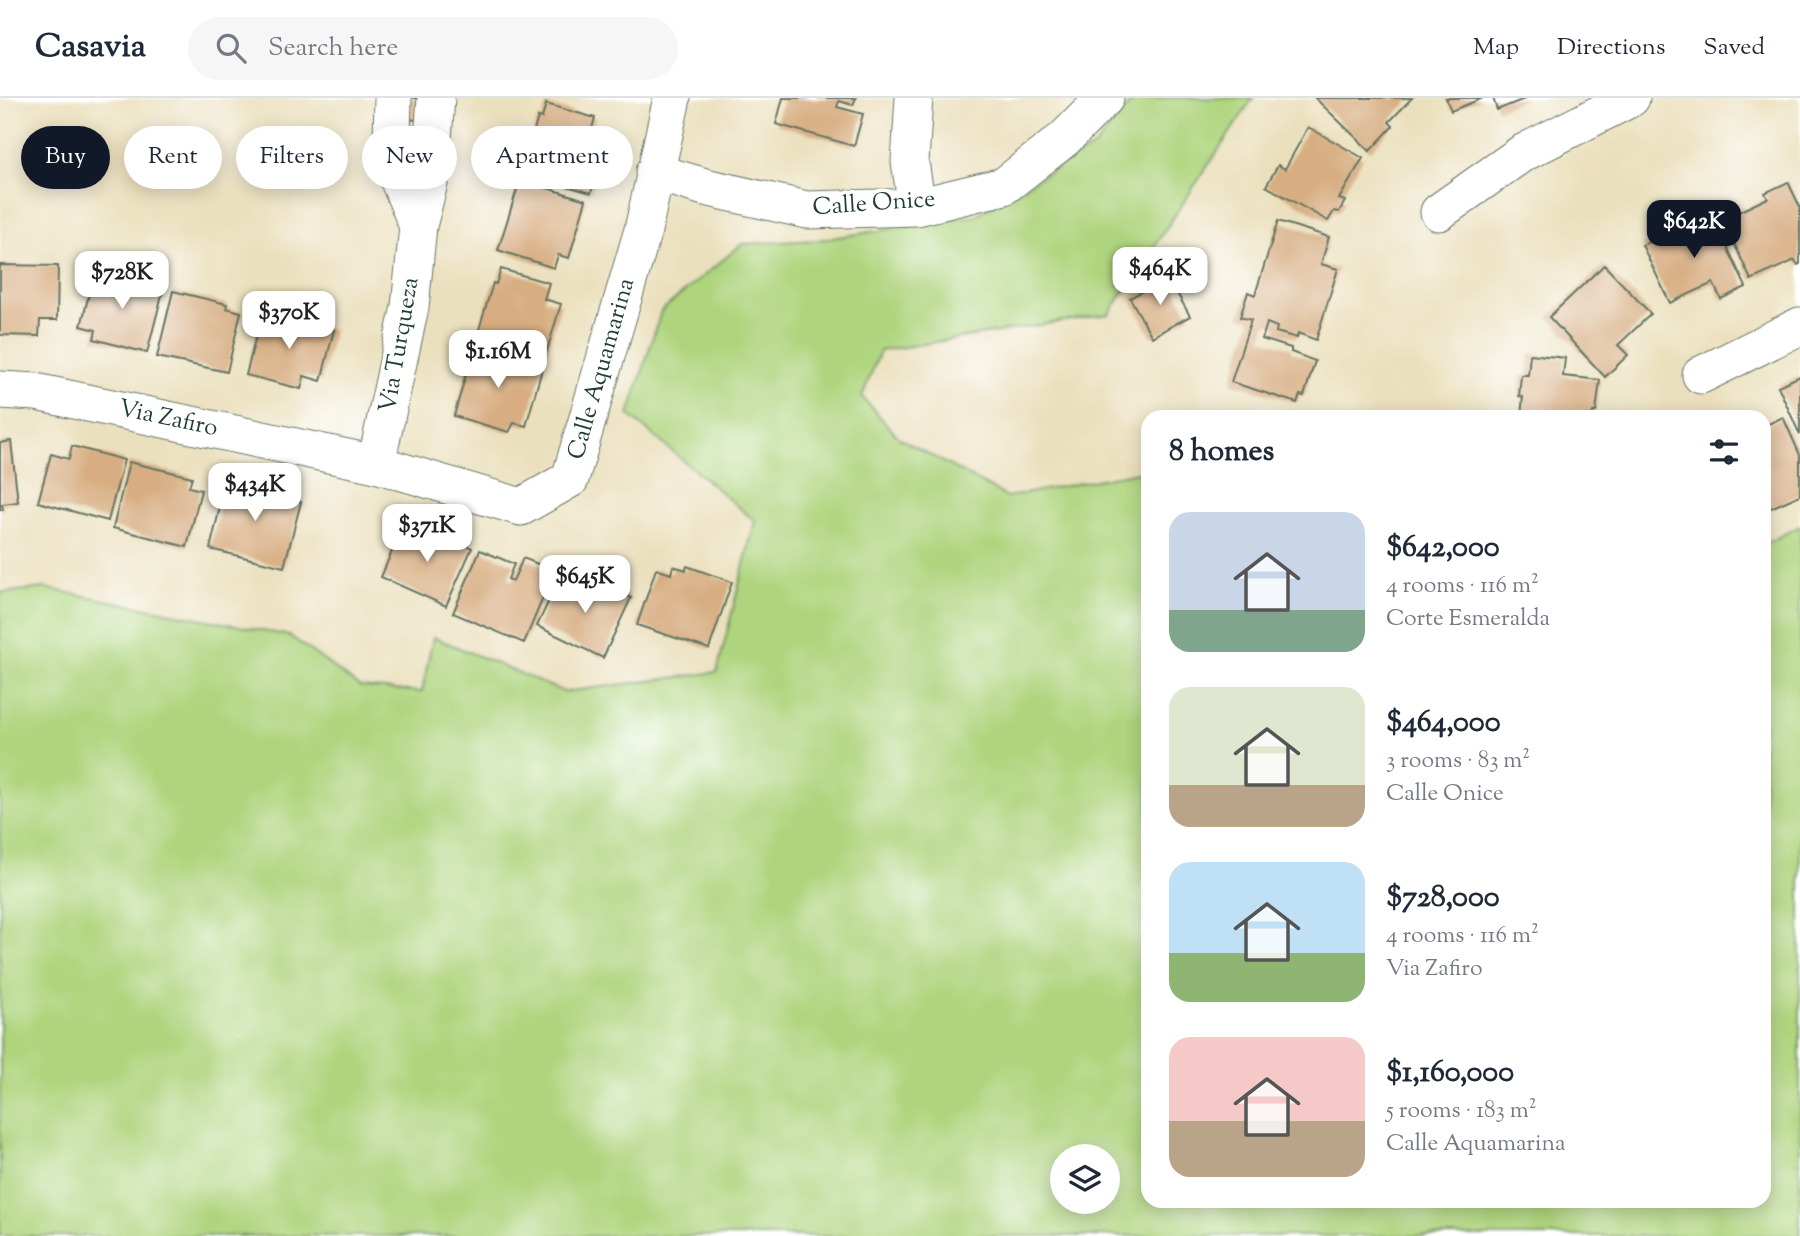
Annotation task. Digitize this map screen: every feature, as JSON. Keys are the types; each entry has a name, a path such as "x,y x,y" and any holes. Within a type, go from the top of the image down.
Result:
{"street":[{"name":"Via Turqueza","path":"393,98 391,139 397,176 418,226"},
{"name":"Via Turqueza","path":"376,464 410,307 418,226 430,179 436,98"},
{"name":"Calle Aquamarina","path":"376,464 520,507 570,479 643,230 672,98"},
{"path":"914,98 910,162 917,207"},
{"name":"Calle Onice","path":"654,172 807,211 917,207 1003,186 1064,139 1105,98"},
{"path":"1439,212 1521,154 1631,98"},
{"path":"1701,375 1800,326"},
{"name":"Via Zafiro","path":"0,390 36,392 376,464"}],"green space":[{"path":"1135,98 1253,98 1109,314 880,351 862,397 899,438 1007,497 1141,471 1141,1208 1771,1208 1771,540 1800,526 1800,1236 0,1236 0,593 44,588 290,636 360,687 422,692 433,637 564,692 717,672 755,521 629,415 661,311 742,244 818,240 974,216 1095,146"}],"building":[{"path":"405,98 421,98 420,120 403,119"},
{"path":"783,98 856,98 853,105 839,101 837,107 863,114 854,146 776,124"},
{"path":"1315,98 1412,98 1389,122 1393,126 1370,151"},
{"path":"1446,98 1483,98 1451,111"},
{"path":"1493,98 1527,98 1497,110"},
{"path":"546,104 595,118 593,126 535,126 538,117 542,118"},
{"path":"1308,127 1363,158 1339,199 1345,201 1339,212 1334,211 1328,221 1266,186 1278,165 1285,169"},
{"path":"1788,182 1800,207 1800,264 1795,260 1751,280 1723,219 1768,198 1765,193"},
{"path":"517,189 550,189 586,200 569,258 558,255 554,268 498,250"},
{"path":"1711,213 1746,287 1721,299 1713,283 1670,303 1642,245"},
{"path":"1278,221 1329,237 1321,264 1338,269 1316,340 1298,333 1297,338 1276,332 1277,327 1267,323 1262,339 1291,348 1291,352 1315,361 1304,396 1300,395 1297,403 1231,382 1251,320 1240,317 1248,292 1255,295"},
{"path":"0,265 58,266 57,320 40,320 39,336 0,335"},
{"path":"1604,265 1651,314 1618,345 1628,355 1605,377 1549,317"},
{"path":"501,269 549,283 544,299 561,304 545,357 477,336 493,283 496,284"},
{"path":"95,270 164,287 147,353 94,339 96,330 81,326"},
{"path":"1168,277 1190,316 1152,337 1130,298"},
{"path":"173,291 227,304 226,308 241,312 227,372 157,357"},
{"path":"262,312 334,330 321,381 304,376 301,389 246,375"},
{"path":"474,346 543,366 526,426 514,423 509,432 454,416"},
{"path":"1530,354 1565,358 1563,376 1600,380 1596,410 1522,410 1523,397 1519,396 1521,375 1528,375"},
{"path":"1800,376 1800,435 1778,386"},
{"path":"1783,417 1800,455 1800,495 1771,508 1771,423"},
{"path":"11,441 18,502 2,504 3,510 0,510 0,443"},
{"path":"72,446 124,460 108,521 38,502 51,454 69,459"},
{"path":"129,462 192,477 189,487 201,490 187,547 113,528"},
{"path":"236,474 263,481 257,505 263,507 267,494 301,502 284,567 210,549 226,482 233,484"},
{"path":"424,526 472,548 446,606 381,577 401,530 419,538"},
{"path":"480,550 514,564 508,579 513,581 523,558 548,568 544,578 550,581 524,643 453,613"},
{"path":"673,566 686,570 687,566 732,582 709,649 637,625 656,569 671,574"},
{"path":"588,577 631,598 603,658 537,626 558,581 573,588 575,583 583,587"}]}
